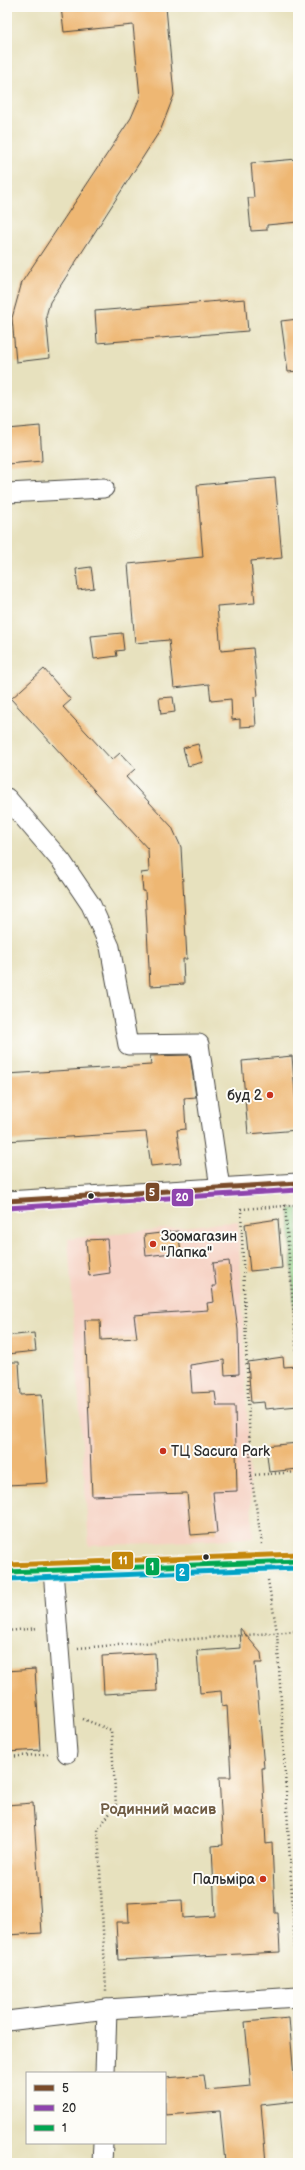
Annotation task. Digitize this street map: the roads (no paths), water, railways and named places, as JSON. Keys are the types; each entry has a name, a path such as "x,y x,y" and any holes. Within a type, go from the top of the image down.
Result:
{"street":[{"path":"7,493 104,488"},
{"path":"7,798 62,862 91,905 110,947 128,1045 200,1044 220,1188"},
{"path":"7,1201 298,1183"},
{"path":"7,1572 298,1561"},
{"path":"53,1570 67,1753"},
{"path":"7,2021 107,2009 298,1997"},
{"path":"105,2072 107,2009"},
{"path":"102,2163 103,2144"}],"place":[{"name":"буд 2","path":"270,1095"},
{"name":"Зоомагазин \"Лапка\"","path":"153,1244"},
{"name":"ТЦ Sacura Park","path":"163,1451"},
{"name":"Пальміра","path":"263,1879"}],"district":[{"name":"Родинний масив","path":"158,1809"}]}
